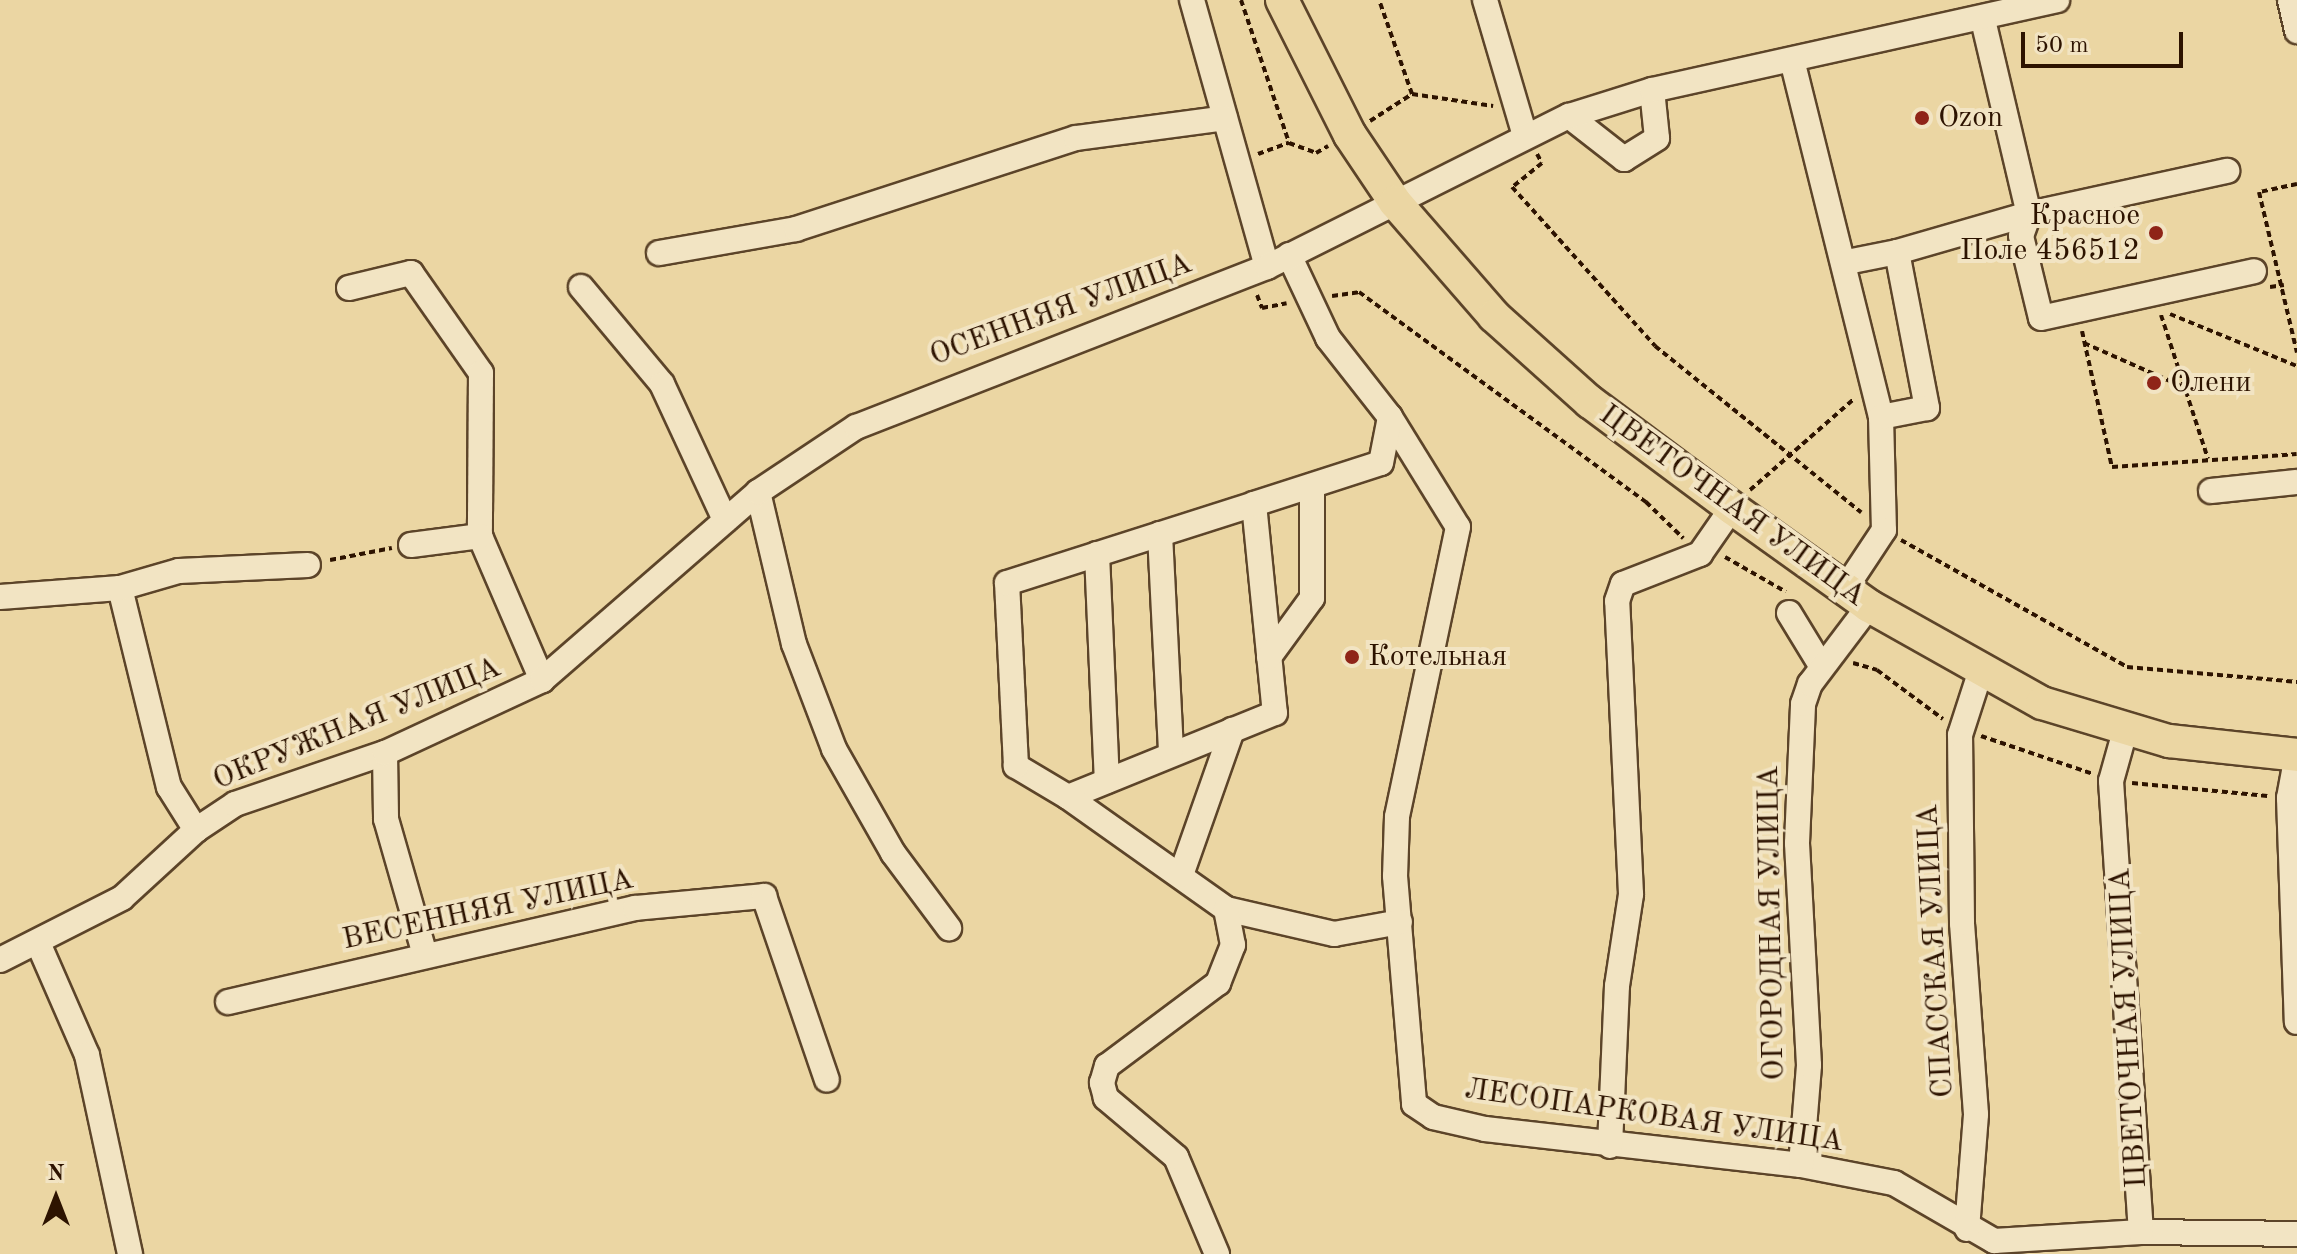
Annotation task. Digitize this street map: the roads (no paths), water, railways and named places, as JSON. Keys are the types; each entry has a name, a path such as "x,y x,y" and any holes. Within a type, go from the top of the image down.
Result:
{"main road":[{"name":"ЦВЕТОЧНАЯ УЛИЦА","path":"1282,0 1322,87 1395,202 1504,325 1590,402 1732,508 1857,597 1980,673 2125,731 2226,751 2297,755"}],"street":[{"path":"1192,0 1225,118 1258,271"},
{"path":"1485,0 1525,136"},
{"name":"ОСЕННЯЯ УЛИЦА","path":"725,520 758,492 856,427 937,390 1258,271 1569,116 1652,90 1793,64 1989,12 2057,0"},
{"path":"2290,0 2297,31"},
{"path":"1989,12 2029,214 2021,236 2041,318 2253,281"},
{"path":"1793,64 1833,232 1847,262 1881,417 1927,408 1897,252"},
{"path":"1569,116 1624,159 1657,138 1652,90"},
{"path":"659,253 796,229 1076,138 1225,118"},
{"path":"1847,262 1897,252 2029,214 2227,171"},
{"name":"ЛЕСОПАРКОВАЯ УЛИЦА","path":"1289,255 1328,338 1390,417 1458,527 1397,817 1400,922 1414,1104 1433,1117 1485,1129 1610,1146 1801,1165 1894,1183 1967,1229 1994,1241 2141,1232 2297,1234"},
{"path":"349,288 411,273 481,373 480,536 542,680"},
{"path":"581,287 662,384 725,520"},
{"path":"1390,417 1381,463 1007,583 1016,766 1068,797 1226,909 1334,934 1400,922"},
{"name":"ОГОРОДНАЯ УЛИЦА","path":"1801,1165 1809,1065 1799,812 1803,704 1829,663 1884,530 1881,417"},
{"path":"2211,491 2297,482"},
{"path":"1269,657 1312,598 1312,486"},
{"path":"758,492 794,644 834,749 893,853 949,928"},
{"path":"1068,797 1171,750 1275,713 1254,504"},
{"path":"1610,1146 1617,986 1631,894 1617,601 1623,584 1700,554 1732,508"},
{"name":"ОКРУЖНАЯ УЛИЦА","path":"0,960 39,945 122,898 196,830 235,804 385,753 542,680 725,520"},
{"path":"1160,534 1171,750"},
{"path":"411,545 480,536"},
{"path":"1097,554 1107,781"},
{"path":"0,597 120,588 179,571 308,565"},
{"path":"120,588 169,787 196,830"},
{"path":"1790,604 1829,663"},
{"name":"СПАССКАЯ УЛИЦА","path":"1967,1229 1976,1114 1962,923 1960,735 1980,673"},
{"path":"1181,875 1232,730"},
{"name":"ЦВЕТОЧНАЯ УЛИЦА","path":"2125,731 2111,781 2141,1232"},
{"path":"385,753 386,819 425,955"},
{"path":"2297,755 2289,798 2297,1022"},
{"name":"ВЕСЕННЯЯ УЛИЦА","path":"228,1002 635,908 764,896 827,1080"},
{"path":"1217,1254 1176,1157 1106,1098 1102,1083 1107,1066 1218,983 1233,945 1226,909"},
{"path":"39,945 87,1055 130,1254"}],"place":[{"name":"Ozon","path":"1922,118"},
{"name":"Красное Поле 456512","path":"2156,233"},
{"name":"Олени","path":"2154,383"},
{"name":"Котельная","path":"1352,657"}]}
